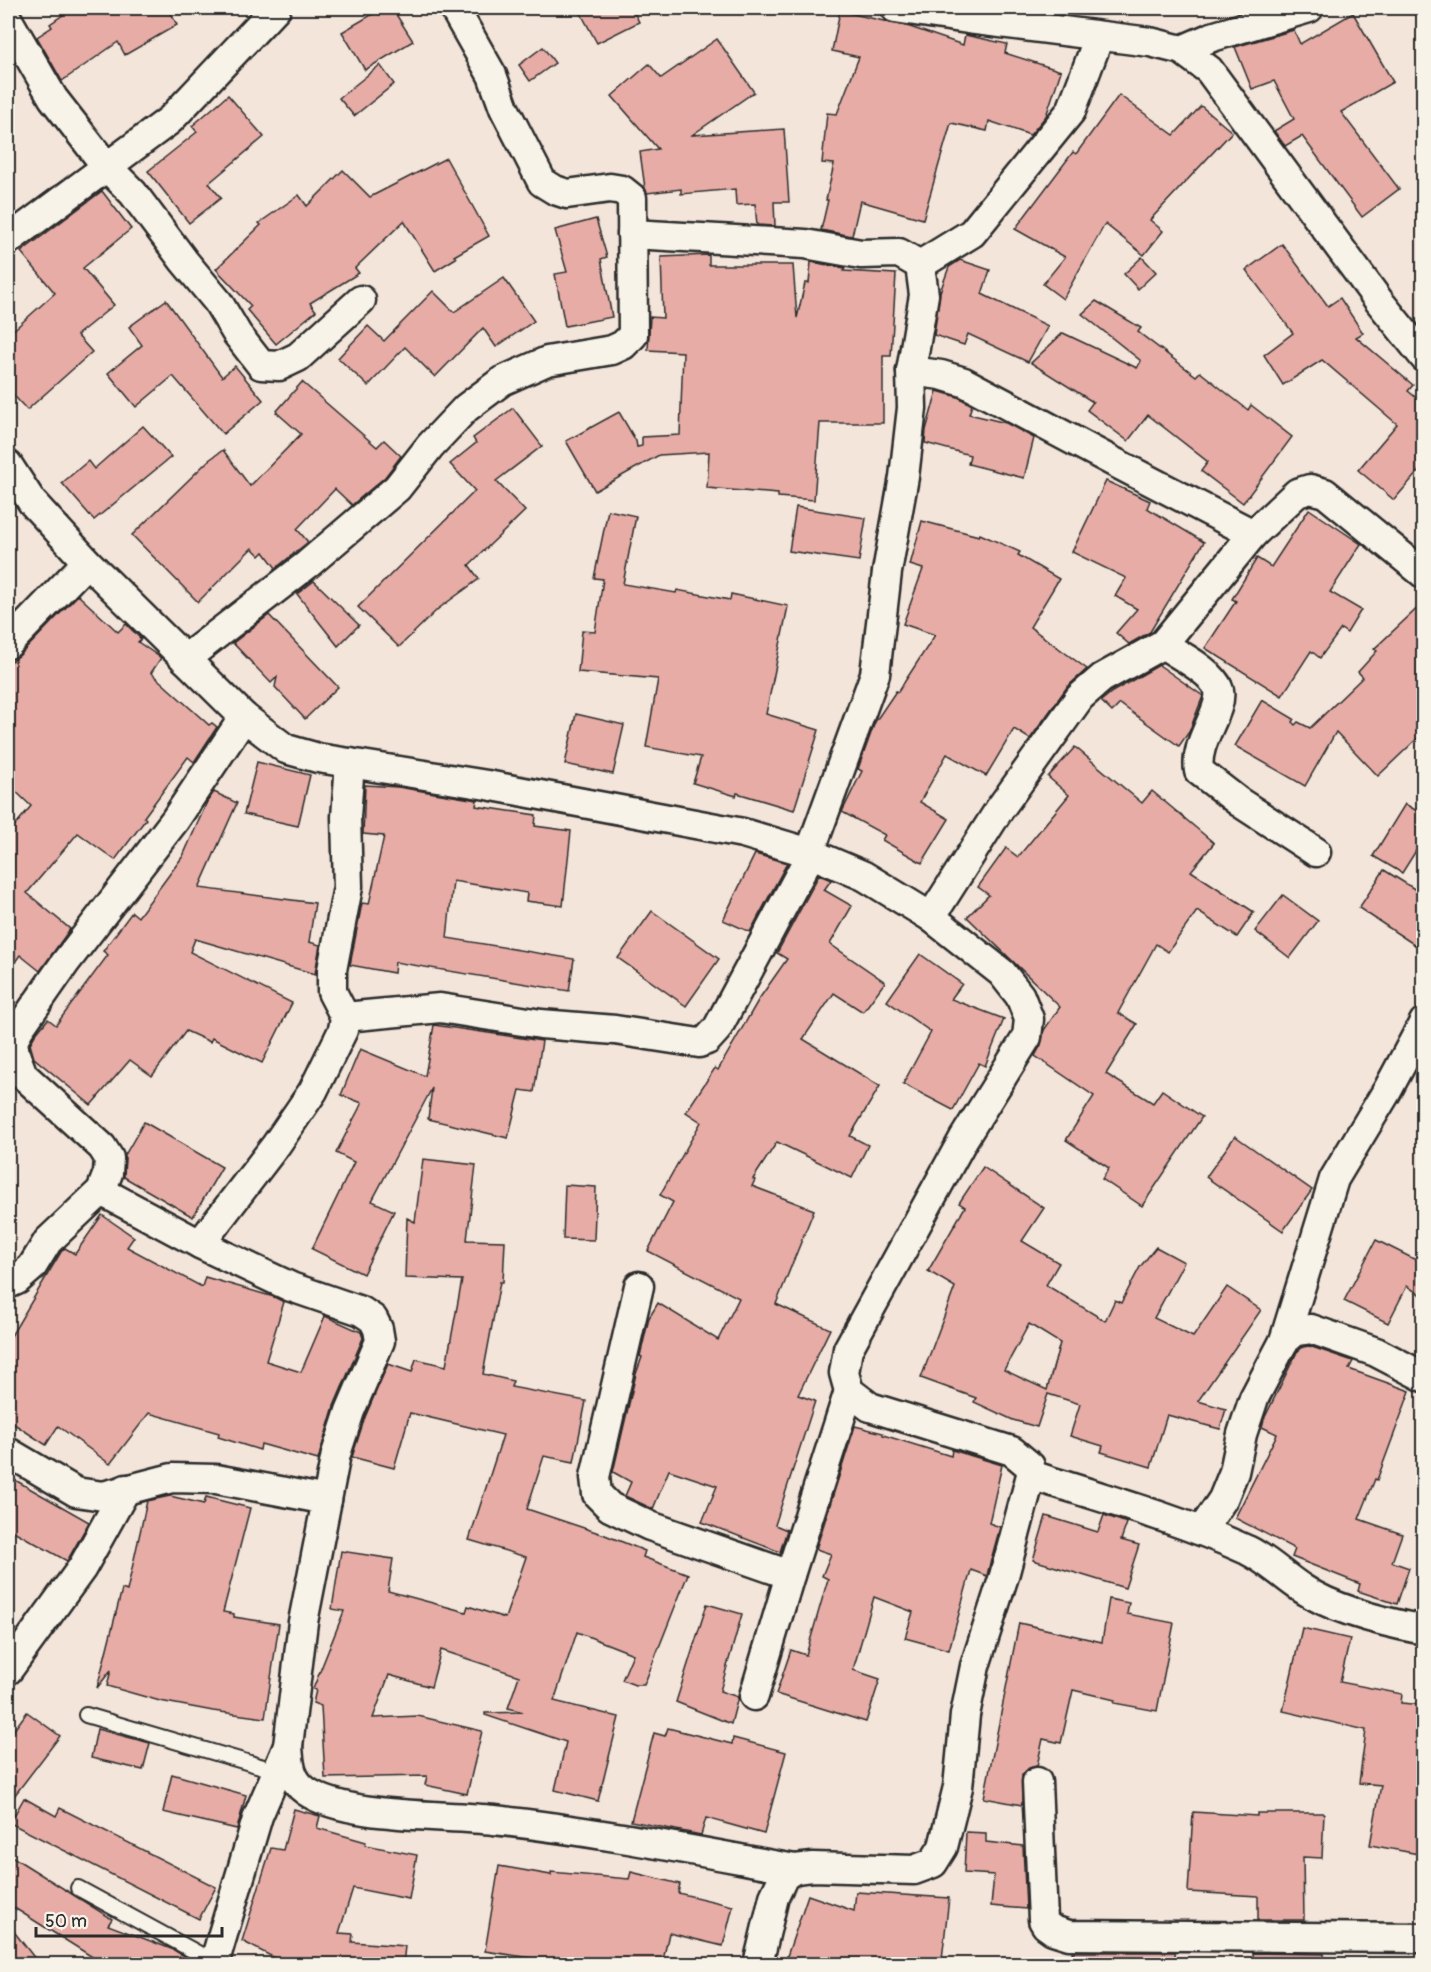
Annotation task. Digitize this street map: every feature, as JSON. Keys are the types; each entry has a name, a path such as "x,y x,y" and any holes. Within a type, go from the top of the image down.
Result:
{"street":[{"path":"8,240 170,120 276,8"},
{"path":"185,658 308,564 397,488 430,446 466,408 502,381 547,361 612,350 623,345 633,335 632,198 627,192 610,189 567,194 542,182 504,108 492,75 454,8"},
{"path":"895,8 968,13 1099,37 1150,42 1182,50 1209,70 1379,301 1424,357"},
{"path":"1182,50 1212,37 1309,8"},
{"path":"8,20 53,98 106,166 134,193 218,303 237,334 261,365 279,366 298,357 362,300"},
{"path":"920,266 972,233 1071,111 1099,37"},
{"path":"632,234 805,244 861,254 899,253 920,266"},
{"path":"345,1017 440,1008 541,1024 615,1030 687,1042 706,1040 717,1029 810,853 875,674 887,572 904,477 912,408 911,371 924,295 920,266"},
{"path":"911,371 964,381 1253,534"},
{"path":"8,465 32,502 87,562 244,717 286,749 318,758 487,785 731,830 810,853 864,876 931,917 1002,973 1020,996 1029,1019 1027,1037 964,1138 848,1349 844,1373 849,1391 754,1696"},
{"path":"931,917 999,810 1080,697 1102,678 1162,644 1253,534 1297,493 1310,489 1325,493 1424,574"},
{"path":"8,645 87,562"},
{"path":"1162,644 1211,677 1219,688 1220,699 1199,750 1197,761 1199,771 1239,802 1316,852"},
{"path":"8,1284 17,1280 32,1267 48,1241 101,1191 108,1173 109,1158 102,1147 23,1075 13,1042 19,1029 65,963 175,820 244,717"},
{"path":"200,1244 269,1154 313,1091 343,1030 345,1017 332,992 332,970 348,886 346,817 350,763"},
{"path":"1202,1530 1223,1499 1234,1472 1242,1434 1254,1398 1284,1341 1334,1179 1387,1092 1424,1022"},
{"path":"101,1191 200,1244 291,1287 361,1311 373,1320 378,1329 380,1341 350,1411 336,1454 303,1622 282,1759 258,1816 214,1963"},
{"path":"639,1286 595,1477 597,1494 610,1507 650,1526 790,1575"},
{"path":"1284,1341 1296,1331 1311,1329 1376,1352 1424,1377"},
{"path":"282,1759 289,1766 295,1780 306,1791 332,1803 381,1812 493,1820 666,1845 795,1869 813,1867 914,1870 933,1863 943,1847 958,1787 965,1715 975,1666 1004,1576 1031,1475 1030,1466 1012,1451 870,1407 849,1391"},
{"path":"8,1452 76,1492 103,1496 172,1478 216,1479 327,1500"},
{"path":"1031,1475 1202,1530 1265,1560 1304,1590 1333,1604 1386,1623 1424,1630"},
{"path":"8,1670 82,1569 126,1489"},
{"path":"1037,1782 1043,1920 1053,1930 1069,1935 1424,1938"},
{"path":"758,1965 774,1897 784,1876 795,1869"}],"lane":[{"path":"86,1715 282,1759"},
{"path":"78,1888 214,1963"}],"building":[{"path":"73,8 168,8 177,25 125,55 118,42 62,81 37,37 52,27 50,24"},
{"path":"383,8 392,8 413,41 365,70 342,32"},
{"path":"578,8 632,8 639,22 597,43"},
{"path":"840,11 910,27 963,45 965,35 1007,44 1005,53 1061,71 1046,116 1030,135 989,121 987,131 951,123 923,219 860,201 852,236 821,230 834,164 822,163 827,113 837,114 859,57 832,51"},
{"path":"1353,13 1393,82 1341,112 1399,189 1362,217 1302,136 1285,146 1274,131 1294,119 1274,81 1252,89 1235,47 1294,30 1300,44"},
{"path":"717,39 754,92 692,135 784,129 789,202 774,202 775,226 757,225 755,204 736,205 735,189 681,194 681,189 647,193 640,152 658,149 612,96 649,64 661,78"},
{"path":"543,47 555,63 530,81 519,65"},
{"path":"380,65 394,84 354,116 339,98"},
{"path":"228,95 264,137 209,183 221,198 189,223 148,171 197,132 192,126"},
{"path":"1119,95 1174,135 1201,106 1232,132 1150,220 1163,231 1144,255 1105,224 1063,299 1043,284 1065,257 1015,229 1073,152 1076,154"},
{"path":"446,158 489,236 454,256 456,258 435,271 404,221 355,268 359,273 310,303 316,311 276,344 247,310 251,306 216,269 261,225 259,223 299,195 307,206 343,170 370,197"},
{"path":"102,191 131,229 83,268 114,305 77,335 92,352 27,410 8,389 8,335 55,293 21,252"},
{"path":"596,219 607,257 601,259 612,317 565,326 555,274 567,272 555,230"},
{"path":"1282,244 1328,306 1340,298 1363,333 1356,337 1413,385 1408,391 1424,404 1424,465 1394,500 1358,470 1397,424 1322,360 1283,385 1264,355 1293,333 1246,270"},
{"path":"709,255 709,265 793,265 797,318 805,283 809,283 811,262 845,268 844,271 896,274 891,356 883,356 883,423 820,423 814,500 778,497 778,494 707,488 709,452 659,455 595,491 566,441 619,412 636,441 637,447 642,446 642,437 680,435 683,352 648,350 650,317 663,318 661,257"},
{"path":"1142,257 1156,272 1138,289 1124,274"},
{"path":"960,260 990,270 982,294 1048,326 1028,362 968,334 964,345 934,335 940,292 949,267"},
{"path":"504,278 534,321 496,347 483,328 435,377 405,347 368,386 338,358 368,326 384,341 433,291 454,312"},
{"path":"166,300 222,377 235,366 263,400 223,434 173,376 136,407 108,373 142,345 129,327"},
{"path":"1096,301 1141,328 1138,332 1196,376 1200,372 1248,410 1251,405 1292,437 1243,503 1201,471 1208,462 1148,415 1128,441 1087,410 1093,402 1031,363 1063,333 1137,368 1141,361 1082,314"},
{"path":"302,382 377,447 384,440 401,456 385,477 352,505 335,489 297,529 308,542 276,568 264,552 260,556 252,548 198,602 132,535 209,460 223,450 250,486 301,434 276,412"},
{"path":"937,391 958,397 972,405 969,414 1006,423 1034,438 1024,478 968,464 970,455 925,443 926,430"},
{"path":"513,408 542,446 496,481 525,511 469,565 479,579 438,609 399,647 358,607 475,491 450,464 476,443 473,438"},
{"path":"143,426 171,457 94,520 62,483 88,461 94,469"},
{"path":"1106,481 1150,501 1147,508 1204,542 1150,632 1129,644 1116,633 1137,609 1115,596 1126,578 1072,552"},
{"path":"796,507 866,518 859,561 789,551"},
{"path":"1309,509 1361,544 1330,592 1361,610 1347,633 1341,629 1320,658 1311,651 1282,696 1205,648 1236,601 1232,599 1257,558 1271,567"},
{"path":"608,510 636,516 623,584 676,593 677,590 730,600 731,594 788,606 766,714 819,730 794,810 693,783 701,757 646,747 658,679 578,672 582,631 595,632 603,579 594,578"},
{"path":"922,521 979,536 980,534 1020,552 1018,555 1059,579 1030,627 1087,669 1067,687 1030,739 1014,729 986,776 947,754 920,802 949,819 922,863 882,840 885,835 842,812 862,771 858,769 875,722 896,691 898,692 935,635 903,624 923,569 910,565"},
{"path":"314,581 359,625 338,646 297,594"},
{"path":"78,595 118,632 126,624 141,639 138,642 161,658 151,673 209,725 212,723 217,727 194,762 188,757 115,860 78,833 27,893 70,929 40,971 20,955 8,972 8,834 31,806 8,784 8,664 20,655"},
{"path":"1424,602 1424,732 1378,776 1336,732 1305,786 1235,746 1262,700 1294,719 1292,722 1295,725 1298,722 1310,728 1363,677 1358,672 1377,651 1374,649"},
{"path":"269,615 338,687 305,719 275,687 277,677 271,683 233,643"},
{"path":"1159,665 1203,696 1189,732 1179,746 1120,704 1112,712 1101,701 1112,692"},
{"path":"576,714 624,725 613,774 565,764"},
{"path":"1075,747 1142,803 1152,791 1214,843 1191,871 1254,912 1237,937 1197,911 1168,952 1156,944 1118,1013 1137,1024 1106,1074 1153,1103 1162,1090 1202,1117 1142,1206 1102,1179 1109,1168 1066,1140 1094,1096 1035,1056 1041,1045 1044,1030 1060,1007 967,917 989,895 978,887 1006,848 1018,857 1069,795 1048,777"},
{"path":"257,762 310,775 298,826 244,814"},
{"path":"365,785 398,787 477,800 476,806 536,815 535,826 571,831 563,906 526,901 527,893 453,881 447,938 574,959 569,991 395,962 394,973 350,965 362,903 369,904 384,836 363,834"},
{"path":"214,792 237,803 199,888 315,903 309,942 320,945 315,974 195,939 190,952 292,1003 262,1063 212,1038 210,1042 186,1031 152,1076 130,1060 91,1105 34,1058 30,1044 48,1019 56,1025 108,955 103,951 132,912 138,917 183,856 207,802"},
{"path":"1405,804 1424,815 1424,838 1402,873 1373,856"},
{"path":"755,854 787,863 750,932 723,920"},
{"path":"1384,870 1424,895 1424,951 1359,908"},
{"path":"819,875 831,880 824,890 852,906 830,944 885,982 863,1012 834,993 803,1039 880,1086 850,1136 868,1145 852,1178 777,1142 753,1179 755,1180 752,1186 814,1210 776,1304 830,1329 798,1395 815,1401 775,1525 787,1530 780,1552 702,1522 717,1486 669,1470 653,1509 625,1496 631,1482 613,1472 642,1357 640,1356 649,1318 658,1303 718,1340 739,1298 648,1251 673,1202 660,1195 701,1122 686,1112 715,1068 718,1070 759,999 787,959 777,953"},
{"path":"1283,895 1318,921 1290,958 1255,931"},
{"path":"652,911 719,959 686,1006 618,958"},
{"path":"920,954 962,984 951,999 1004,1019 985,1066 979,1063 953,1110 903,1084 931,1032 887,1001"},
{"path":"434,1025 542,1041 534,1092 520,1090 508,1138 428,1119 432,1088 372,1201 394,1211 363,1274 312,1249 354,1162 336,1153 362,1103 341,1095 360,1049 425,1076"},
{"path":"144,1122 222,1167 193,1217 124,1177 125,1155"},
{"path":"1235,1136 1312,1190 1283,1231 1206,1177"},
{"path":"423,1159 476,1165 467,1240 505,1241 503,1282 500,1282 483,1374 513,1381 511,1387 586,1401 574,1462 544,1456 527,1509 645,1551 643,1557 688,1574 644,1685 635,1685 622,1680 633,1654 577,1632 554,1701 619,1717 598,1801 555,1790 566,1742 485,1715 485,1713 523,1712 508,1708 519,1676 441,1650 431,1687 389,1675 373,1718 418,1716 482,1731 467,1794 425,1785 427,1776 325,1778 321,1706 313,1703 316,1690 313,1689 344,1611 332,1609 341,1551 393,1559 388,1591 466,1612 468,1606 505,1618 526,1557 469,1540 503,1435 410,1413 394,1468 352,1457 365,1417 388,1364 412,1372 416,1359 446,1366 462,1280 405,1278 407,1218 415,1222"},
{"path":"983,1167 1044,1208 1022,1241 1059,1263 1046,1285 1105,1321 1115,1300 1121,1303 1140,1267 1156,1247 1184,1262 1154,1318 1193,1337 1227,1287 1261,1310 1198,1401 1226,1409 1220,1429 1167,1415 1151,1467 1101,1452 1103,1446 1070,1436 1080,1404 1048,1394 1037,1427 1013,1420 974,1402 976,1398 921,1378 955,1287 928,1271 965,1207 959,1203","holes":["1029,1324 1060,1343 1047,1390 1004,1370"]},
{"path":"565,1185 596,1187 594,1240 563,1239"},
{"path":"102,1215 134,1237 127,1247 202,1287 205,1277 284,1302 266,1361 301,1372 325,1316 361,1332 363,1338 334,1406 318,1460 261,1444 260,1450 218,1437 219,1433 149,1413 110,1464 58,1426 46,1445 8,1420 8,1341 61,1252 65,1248 75,1254"},
{"path":"1376,1240 1424,1264 1424,1297 1407,1286 1388,1323 1344,1301"},
{"path":"1309,1346 1353,1361 1349,1369 1410,1391 1377,1480 1375,1479 1359,1519 1402,1534 1392,1562 1409,1568 1397,1604 1358,1591 1360,1584 1292,1557 1295,1549 1235,1518 1277,1434 1262,1427 1264,1419 1297,1352"},
{"path":"855,1426 951,1456 952,1450 1002,1465 989,1523 1000,1527 987,1576 971,1570 949,1650 905,1638 913,1612 874,1597 853,1670 880,1679 866,1722 776,1694 791,1650 806,1655 828,1579 822,1576 831,1554 816,1549"},
{"path":"8,1476 89,1522 67,1561 8,1528"},
{"path":"170,1496 204,1504 206,1497 250,1508 223,1612 234,1614 234,1617 279,1624 265,1718 160,1701 107,1686 111,1670 97,1688 122,1589 127,1591 147,1501"},
{"path":"1104,1515 1127,1523 1121,1540 1139,1545 1125,1588 1033,1560 1046,1516 1098,1532"},
{"path":"1109,1599 1129,1603 1127,1614 1174,1623 1157,1711 1114,1703 1115,1700 1073,1690 1061,1743 1043,1739 1037,1766 1029,1768 1022,1775 1022,1805 984,1798 1019,1623 1102,1642"},
{"path":"707,1604 742,1614 720,1691 738,1697 731,1724 676,1702"},
{"path":"1302,1628 1350,1639 1340,1682 1402,1694 1401,1703 1424,1705 1424,1855 1370,1845 1381,1785 1359,1783 1366,1730 1283,1711"},
{"path":"27,1712 60,1736 8,1804 8,1738"},
{"path":"668,1728 732,1744 733,1738 786,1752 764,1834 706,1818 701,1835 631,1821 654,1733 665,1736"},
{"path":"97,1729 150,1743 143,1770 91,1758"},
{"path":"172,1774 246,1795 237,1829 163,1812"},
{"path":"24,1798 56,1816 60,1808 216,1887 199,1919 10,1823"},
{"path":"294,1809 320,1816 317,1828 366,1842 365,1845 417,1855 409,1899 353,1888 339,1933 353,1934 352,1942 405,1946 403,1965 288,1965 242,1941 271,1848 283,1850"},
{"path":"1193,1812 1257,1816 1257,1813 1324,1813 1322,1858 1303,1857 1304,1920 1258,1920 1258,1896 1188,1892"},
{"path":"966,1832 986,1833 986,1842 1023,1846 1026,1909 991,1906 994,1875 964,1873"},
{"path":"8,1854 112,1919 108,1925 174,1950 198,1965 105,1965 8,1904"},
{"path":"499,1866 551,1875 551,1872 629,1879 631,1872 680,1884 678,1893 733,1906 723,1946 669,1933 662,1965 642,1965 609,1957 609,1965 530,1965 531,1958 485,1951"},
{"path":"856,1892 949,1898 942,1959 937,1959 937,1965 784,1965 808,1895 854,1911"},
{"path":"8,1924 40,1965 8,1965"},
{"path":"1072,1952 1175,1952 1176,1965 1073,1965"},
{"path":"1253,1953 1324,1954 1325,1965 1254,1965"}]}
